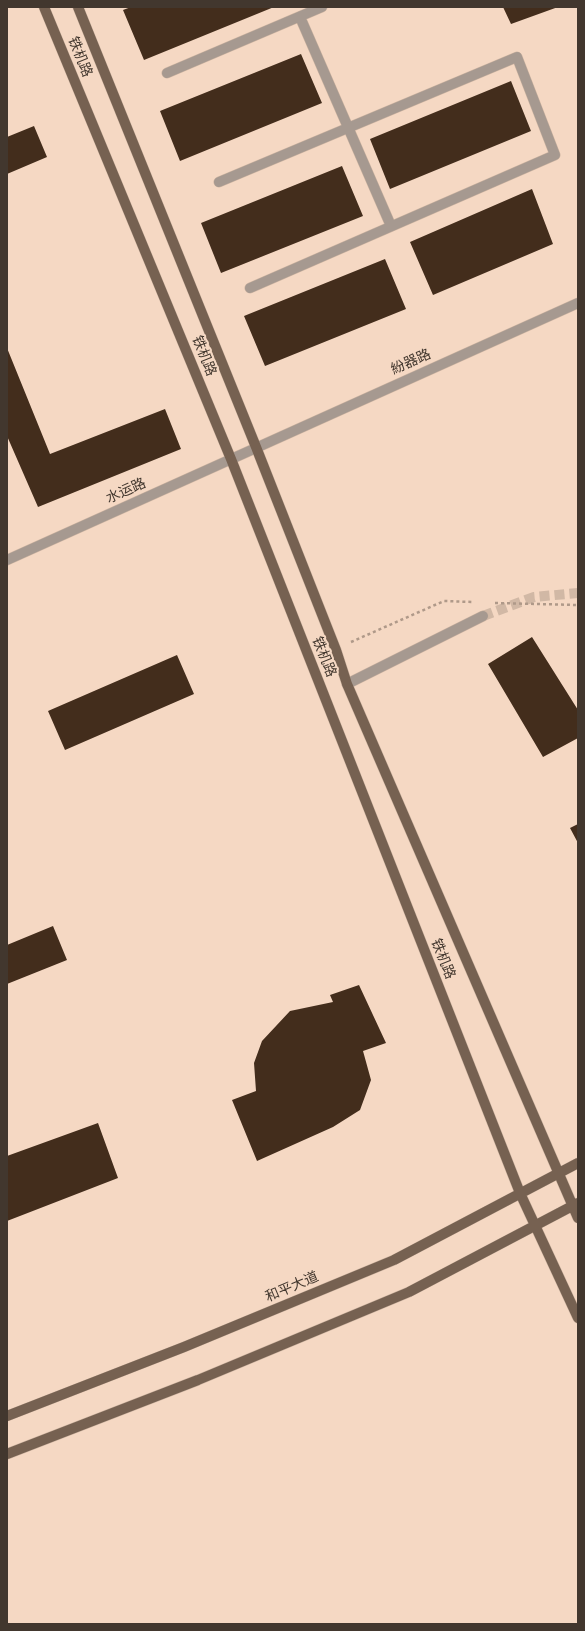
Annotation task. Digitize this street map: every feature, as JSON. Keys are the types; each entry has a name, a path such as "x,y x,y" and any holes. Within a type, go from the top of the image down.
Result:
{"main road":[{"name":"铁机路","path":"44,7 231,459 520,1193 578,1318"},
{"name":"铁机路","path":"78,7 256,447 336,650 347,684 558,1173 575,1205 578,1218"},
{"name":"和平大道","path":"7,1416 184,1347 394,1260 578,1163"},
{"path":"7,1454 198,1380 409,1292 575,1205"}],"street":[{"path":"167,73 322,7"},
{"path":"300,17 391,226"},
{"path":"219,182 517,57 555,155 250,288"},
{"name":"紛器路","path":"256,447 578,303"},
{"name":"水运路","path":"7,560 256,447"},
{"path":"347,684 482,616"}],"building":[{"path":"131,7 274,7 144,60 123,10"},
{"path":"503,7 558,7 511,24"},
{"path":"301,54 322,103 180,161 160,111"},
{"path":"511,81 531,131 390,189 370,139"},
{"path":"34,126 47,157 7,174 7,137"},
{"path":"342,166 363,216 221,273 201,223"},
{"path":"532,189 553,244 433,295 410,242"},
{"path":"385,259 406,309 265,366 244,316"},
{"path":"7,348 50,454 165,409 181,449 38,507 7,436"},
{"path":"532,637 578,710 578,738 543,757 488,664"},
{"path":"177,655 194,694 65,750 48,711"},
{"path":"578,824 578,843 570,828"},
{"path":"53,926 67,960 7,984 7,945"},
{"path":"359,985 386,1043 363,1051 371,1080 360,1110 333,1127 257,1161 232,1100 256,1091 254,1063 262,1041 290,1011 333,1002 330,995"},
{"path":"98,1123 118,1178 7,1221 7,1156"}],"tunnel":[{"path":"483,616 534,597 578,593"}]}
